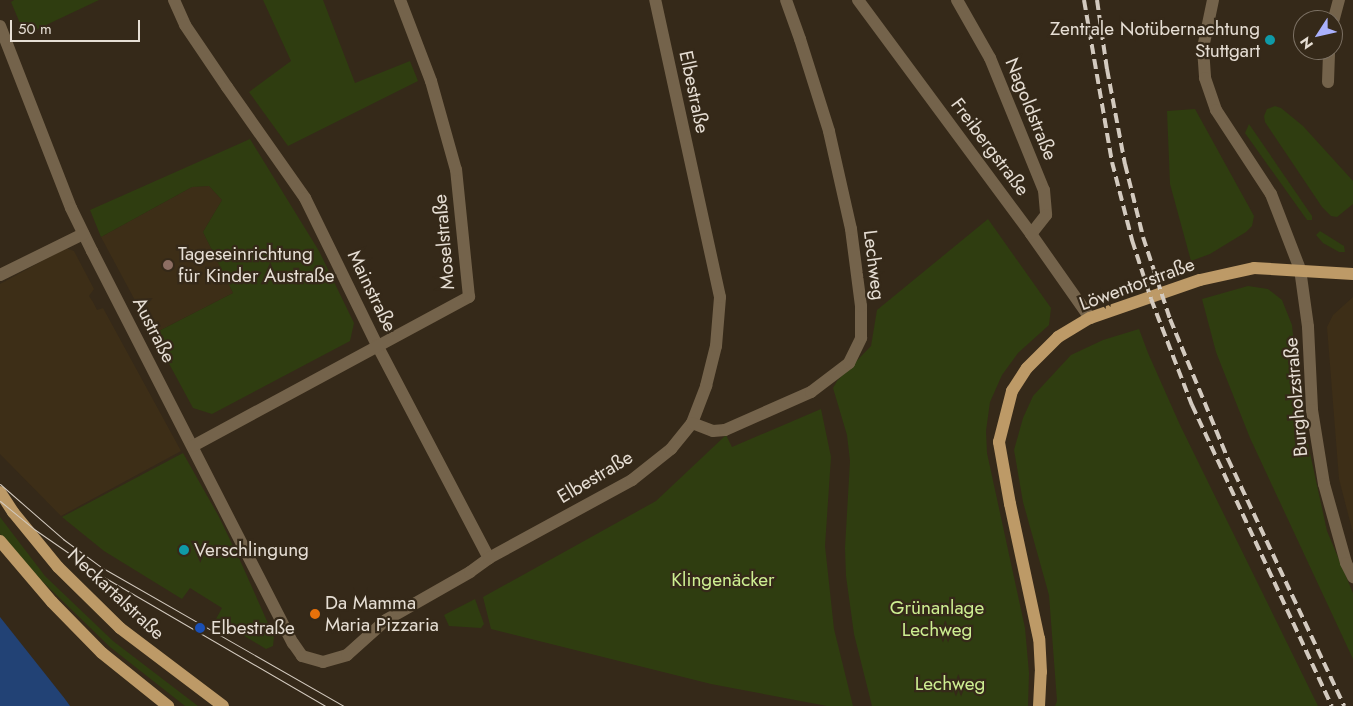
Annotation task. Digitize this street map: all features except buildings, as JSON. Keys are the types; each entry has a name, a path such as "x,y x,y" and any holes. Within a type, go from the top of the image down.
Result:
{"main road":[{"name":"Löwentorstraße","path":"1038,706 1041,672 1038,639 999,442 1012,391 1027,368 1058,337 1090,318 1163,291 1254,268 1300,269 1353,274"},
{"name":"Neckartalstraße","path":"0,492 13,512 58,567 120,628 223,706"},
{"path":"0,541 52,602 102,654 168,706"}],"street":[{"name":"Mainstraße","path":"174,0 196,40 305,198 377,345 488,558"},
{"name":"Moselstraße","path":"193,446 469,297 456,170 430,81 400,0"},
{"name":"Elbestraße","path":"293,643 302,656 323,662 347,655 386,620 470,572 488,558 632,480 671,449 692,423 706,386 716,346 720,297 655,0"},
{"name":"Lechweg","path":"692,423 713,431 725,430 811,392 850,363 861,338 861,306 851,229 829,131 786,0"},
{"name":"Freibergstraße","path":"858,0 1031,234 1090,318"},
{"name":"Nagoldstraße","path":"957,0 990,58 1044,190 1046,215 1031,234"},
{"name":"Burgholzstraße","path":"1214,0 1203,48 1208,90 1221,118 1271,194 1300,269 1308,327 1312,410 1324,484 1346,563 1353,577"},
{"name":"Austraße","path":"0,26 83,234 293,643"},
{"path":"1328,82 1329,60"},
{"path":"0,275 83,234"}],"shaded area":[{"name":"Tageseinrichtung für Kinder Austraße","path":"209,186 222,200 203,232 233,293 153,334 101,237 192,187"},
{"path":"66,248 74,251 94,289 89,296 97,310 103,308 181,451 61,516 0,454 0,284"},
{"path":"1353,297 1353,533 1339,479 1327,327 1333,315"}],"green space":[{"path":"14,0 99,0 25,35 11,2"},
{"path":"263,0 323,0 355,83 410,61 418,81 288,146 249,92 291,61"},
{"path":"1275,106 1281,108 1303,126 1353,181 1353,204 1337,217 1331,216 1322,207 1265,122 1264,116 1267,109"},
{"path":"1195,109 1254,216 1252,226 1246,232 1210,254 1191,261 1170,184 1167,111"},
{"path":"1249,124 1312,216 1312,220 1307,220 1245,133"},
{"path":"250,139 319,251 354,323 350,341 212,414 193,408 153,334 233,293 203,232 222,200 209,186 192,187 101,237 90,210"},
{"name":"Grünanlage Lechweg","path":"988,219 1051,308 1049,325 1018,353 1002,375 990,402 986,431 987,453 1025,628 1029,673 1028,706 872,706 854,634 846,576 845,548 850,461 847,435 833,388 837,381 871,346 877,310"},
{"path":"1320,231 1344,246 1345,252 1339,252 1323,243 1316,235"},
{"path":"1248,286 1268,289 1282,300 1292,325 1301,412 1327,531 1353,593 1353,659 1250,438 1216,352 1202,299"},
{"path":"1139,329 1180,425 1318,706 1055,706 1057,701 1049,595 1023,502 1014,450 1023,418 1033,396 1071,355 1103,340"},
{"name":"Klingenäcker","path":"821,409 831,457 825,546 834,629 853,706 827,706 711,684 491,629 483,597 656,501 726,435 732,447"},
{"path":"183,453 218,515 239,558 274,637 273,646 266,649 216,619 222,608 190,588 182,599 104,551 62,517"},
{"path":"0,517 45,576 113,641 198,706 185,706 110,647 42,581 0,534"},
{"path":"475,599 484,624 481,628 449,626 444,615"}],"water":[{"path":"0,617 65,699 70,706 0,706"}],"tram line":[{"path":"0,484 63,539 101,567 344,706"},
{"path":"0,501 34,529 102,576 325,706"}],"railway":[{"path":"1084,0 1112,162 1132,240 1151,299 1192,405 1332,706"},
{"path":"1097,0 1107,69 1125,164 1143,237 1170,319 1228,459 1344,706"}],"place":[{"name":"Zentrale Notübernachtung Stuttgart","path":"1270,40"},
{"name":"Tageseinrichtung für Kinder Austraße","path":"168,265"},
{"name":"Verschlingung","path":"184,550"},
{"name":"Da Mamma Maria Pizzaria","path":"315,614"},
{"name":"Elbestraße","path":"200,628"}]}
